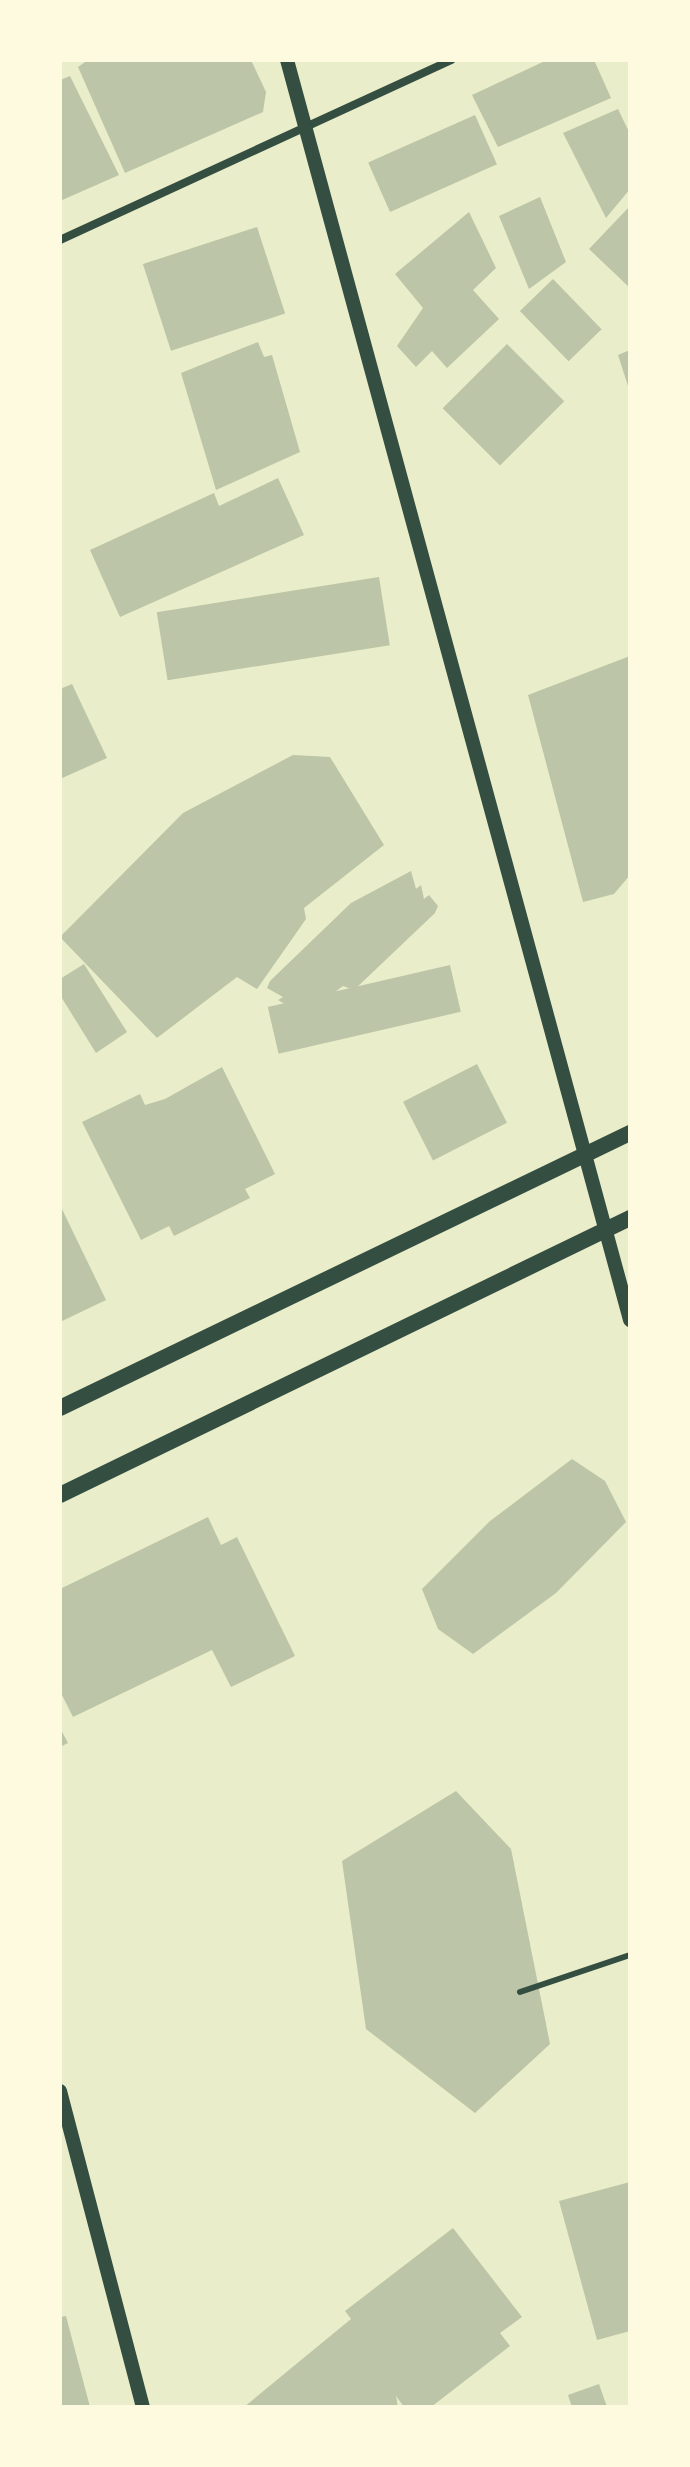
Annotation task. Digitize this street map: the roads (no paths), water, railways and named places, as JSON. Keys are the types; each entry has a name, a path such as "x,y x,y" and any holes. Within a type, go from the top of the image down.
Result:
{"main road":[{"path":"60,1408 630,1133"},
{"path":"60,1495 630,1218"}],"street":[{"path":"287,60 630,1320"},
{"path":"60,240 452,60"},
{"path":"60,2091 143,2407"}],"lane":[{"path":"520,1992 630,1955"}]}
